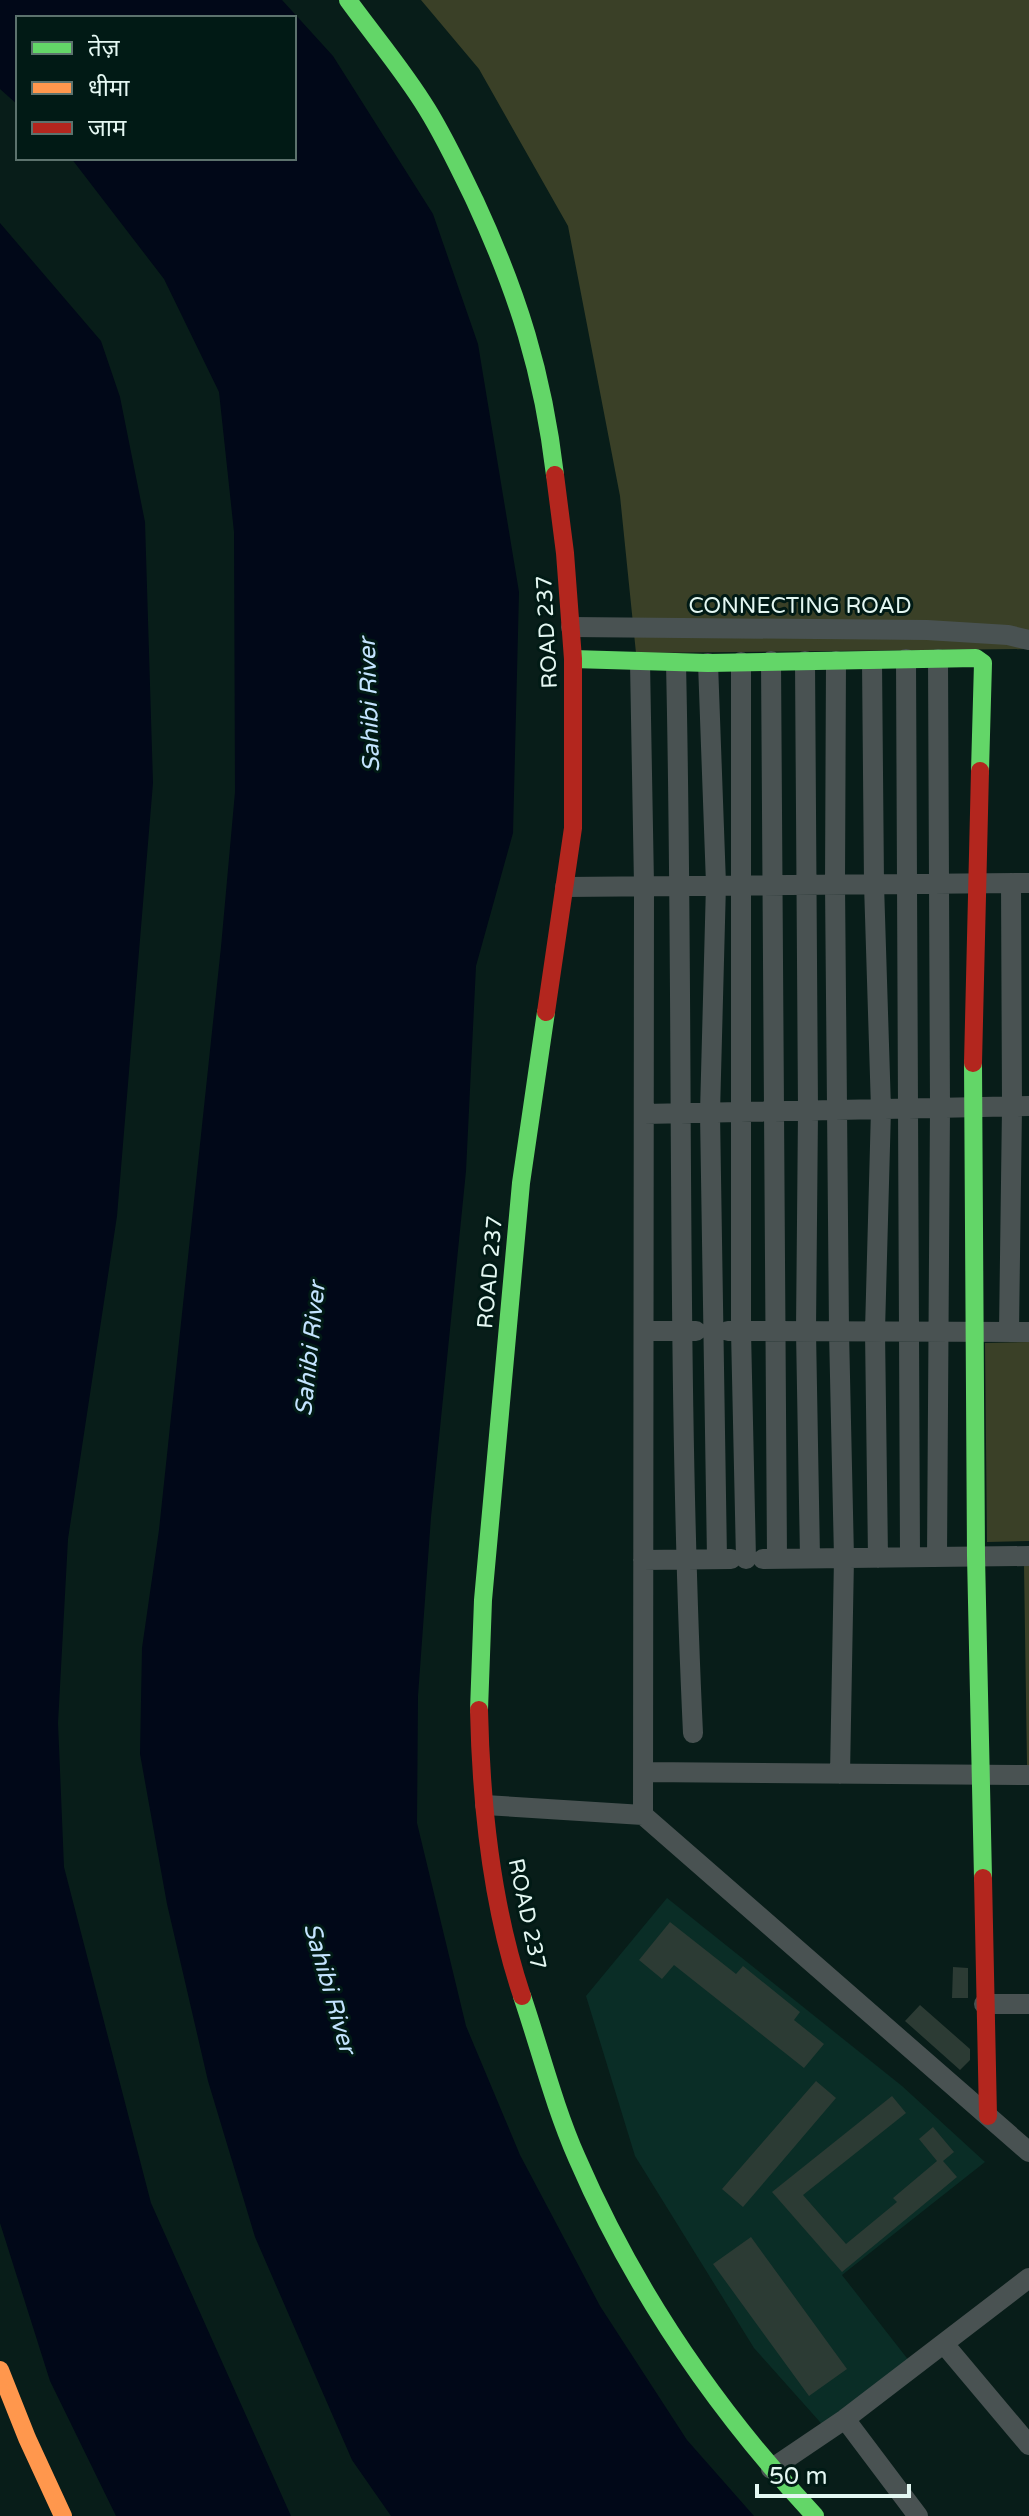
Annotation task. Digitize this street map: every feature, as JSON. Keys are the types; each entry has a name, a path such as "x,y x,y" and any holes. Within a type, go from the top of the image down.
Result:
{"street":[{"name":"ROAD 237","path":"348,0 427,108 496,247 525,323 539,375 552,447 571,627 573,828 521,1183 479,1678 485,1805 496,1898 506,1948 575,2154 656,2310 704,2382 771,2469 815,2516"},
{"name":"CONNECTING ROAD","path":"571,627 927,630 1008,635 1029,640"},
{"path":"573,659 708,663 976,658 983,663 972,1107 976,1556 988,2116"},
{"path":"906,659 910,1557"},
{"path":"937,1557 940,1332 938,659"},
{"path":"771,661 777,1559"},
{"path":"805,661 806,1331 810,1558"},
{"path":"836,661 837,1110 844,1558 840,1774"},
{"path":"872,661 874,884 881,1109 875,1331 878,1558"},
{"path":"640,662 644,885 643,1815"},
{"path":"741,662 741,1331 746,1559"},
{"path":"676,663 681,885 685,1560 693,1733"},
{"path":"708,663 716,884 710,1113 717,1559"},
{"path":"565,887 1020,883 1019,1332 644,1331"},
{"path":"644,1114 1020,1106"},
{"path":"643,1560 1029,1556"},
{"path":"643,1772 1029,1775"},
{"path":"485,1805 643,1815 1029,2152"},
{"path":"984,2004 1029,2004"},
{"path":"771,2469 845,2419 1029,2278"},
{"path":"944,2344 1029,2445"},
{"path":"0,2370 63,2516"},
{"path":"845,2419 918,2516"}],"shaded area":[{"path":"421,0 1029,0 1029,649 636,653 620,496 568,226 479,69"},
{"path":"1029,1342 1029,1541 987,1542 985,1343"},
{"path":"1024,1565 1029,1565 1029,1765 1027,1765"},
{"path":"667,1898 902,2086 985,2162 842,2275 910,2362 828,2431 754,2348 635,2156 586,1996"}],"water":[{"name":"Sahibi River","path":"0,0 282,0 333,56 433,214 478,344 519,592 513,833 476,966 466,1171 431,1517 418,1696 417,1823 466,2026 520,2155 600,2306 687,2440 754,2516 391,2516 352,2460 255,2237 208,2081 167,1904 140,1754 142,1648 159,1530 235,792 234,532 219,392 164,279 73,160 296,160 296,16 16,16 16,103 0,89"},
{"path":"0,223 101,341 120,397 145,522 153,783 117,1216 68,1539 58,1723 64,1867 151,2203 291,2516 116,2516 50,2381 0,2223"}],"building":[{"path":"670,1922 736,1974 743,1966 800,2012 794,2020 824,2044 804,2068 674,1965 662,1979 639,1960"},
{"path":"953,1967 968,1968 968,1998 952,1998"},
{"path":"920,2005 970,2049 970,2060 960,2070 905,2021"},
{"path":"816,2081 836,2098 743,2207 722,2189"},
{"path":"892,2096 906,2113 803,2195 846,2244 897,2202 893,2198 937,2161 919,2139 933,2127 954,2152 943,2161 957,2177 842,2272 772,2192"},
{"path":"751,2237 847,2369 809,2396 713,2264"}],"traffic: fast":[{"path":"348,0 427,109 490,235 516,302 536,368 555,475"},
{"path":"573,659 708,663 976,658 983,663 980,771"},
{"path":"479,1710 483,1600 521,1183 546,1012"},
{"path":"973,1063 976,1556 983,1878"},
{"path":"522,1996 569,2138 624,2255 712,2391 744,2434 815,2516"}],"traffic: slow":[{"path":"0,2370 63,2516"}],"traffic: jam":[{"path":"546,1012 573,828 573,659 555,475"},
{"path":"973,1063 980,771"},
{"path":"479,1710 482,1781 490,1854 503,1927 522,1996"},
{"path":"983,1878 988,2116"}]}
